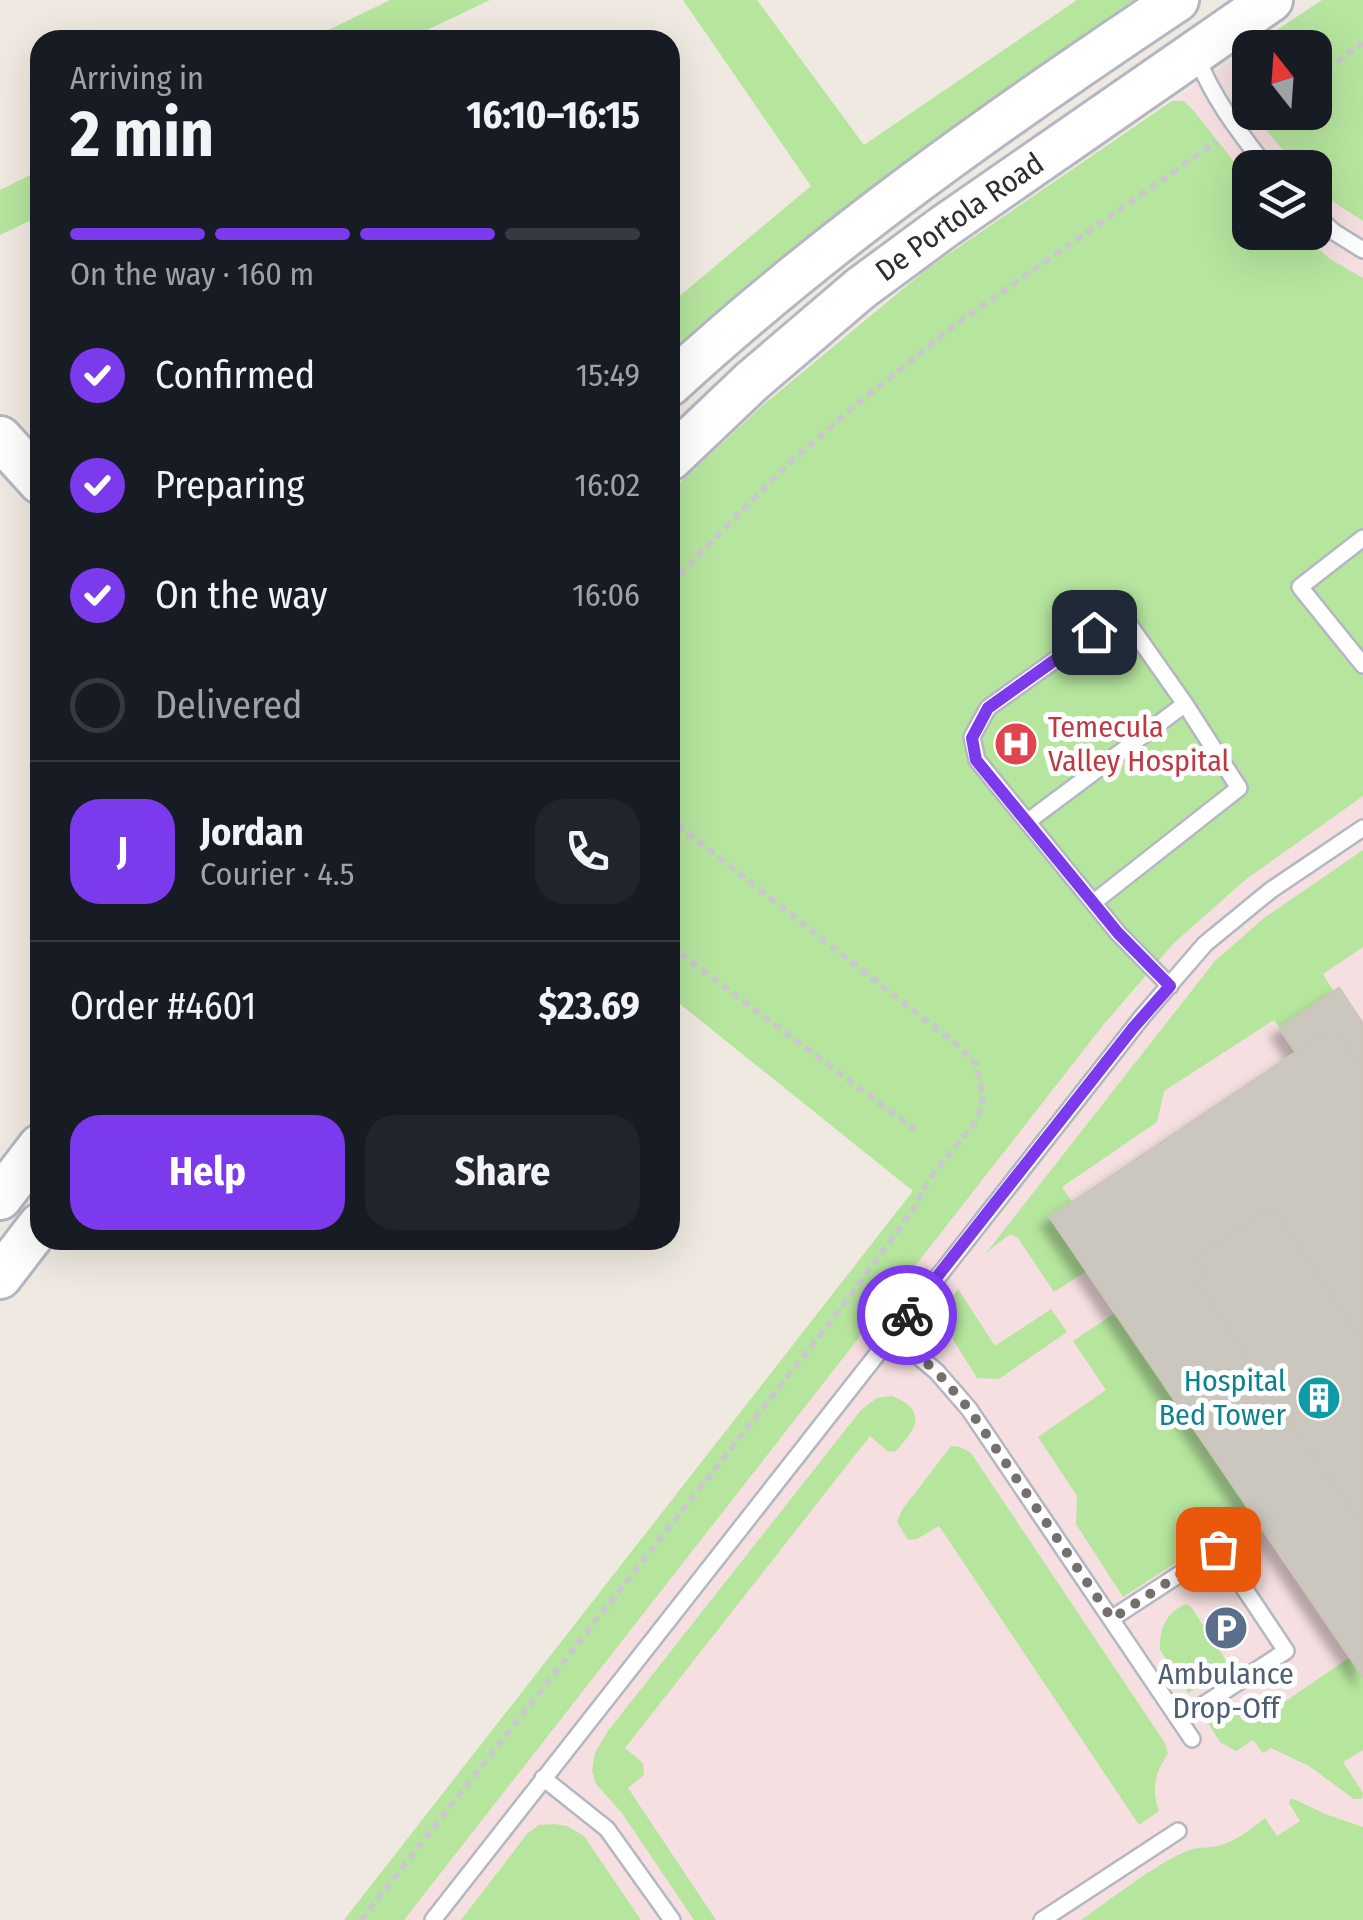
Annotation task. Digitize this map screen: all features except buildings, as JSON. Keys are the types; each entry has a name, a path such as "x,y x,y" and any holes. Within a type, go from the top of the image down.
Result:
{"main road":[{"name":"De Portola Road","path":"680,375 890,200 1177,0"},
{"path":"1195,51 1194,28 1213,0"},
{"name":"De Portola Road","path":"680,450 861,288 1271,0"},
{"path":"0,438 30,471"},
{"path":"0,1198 30,1159"},
{"path":"0,1276 30,1238"}],"lane":[{"path":"1195,51 1205,79 1232,123"},
{"path":"1237,130 1253,150"},
{"path":"1332,230 1363,250"},
{"path":"1363,538 1300,588 1363,665"},
{"path":"1094,902 1238,788 1121,613 988,708 972,738 976,760 1118,933 1170,986"},
{"path":"1027,822 1185,704"},
{"path":"432,1920 1121,1043 1205,944 1271,890 1363,828"},
{"path":"892,1334 937,1372 969,1409 1192,1739"},
{"path":"1112,1619 1218,1549 1286,1651 1180,1720"},
{"path":"543,1778 607,1830 672,1920"},
{"path":"1042,1920 1178,1832"}],"path":[{"path":"1332,65 1363,44"},
{"path":"680,574 788,464 955,324 1235,130"},
{"path":"361,1920 835,1316 913,1210 930,1178 978,1120 982,1086 976,1064 966,1054 680,827"},
{"path":"680,954 918,1132"}],"shaded area":[{"name":"Temecula Valley Hospital","path":"1322,0 1363,0 1363,1920 344,1920 913,1191 680,1004 680,483 762,406 927,269 1232,60 1232,130 1332,130 1332,30 1277,30"}],"green space":[{"path":"390,0 490,0 427,30 328,30"},
{"path":"683,0 757,0 864,145 1077,0 1144,0 680,355 680,296 811,186"},
{"path":"1322,0 1363,0 1363,221 1332,201 1332,150 1283,150 1266,130 1332,130 1332,30 1277,30"},
{"path":"1172,101 1184,101 1232,159 1232,250 1320,250 1363,278 1363,796 1245,880 1173,944 1104,1024 404,1920 344,1920 913,1191 680,1004 680,483 762,406 927,269"},
{"path":"30,175 30,221 0,235 0,190"},
{"path":"1363,850 1363,947 1323,974 1334,992 1280,1028 1274,1020 1164,1091 1157,1122 1062,1187 1073,1203 1051,1218 1087,1271 1054,1292 1018,1238 1010,1234 986,1253 1215,961 1264,918"},
{"path":"958,1289 995,1346 1051,1309 1067,1332 999,1379 977,1378 944,1325 943,1309"},
{"path":"1115,1313 1251,1514 1123,1597 1076,1524 1077,1496 1038,1437 1106,1390 1073,1341"},
{"path":"892,1396 915,1414 909,1436 895,1452 887,1451 870,1436 625,1748 643,1763 644,1775 628,1788 716,1920 694,1920 622,1813 596,1784 592,1771 595,1753 608,1731 861,1410 877,1398"},
{"path":"951,1446 971,1453 1165,1743 1168,1754 1157,1774 1155,1788 1159,1811 1139,1825 939,1526 908,1540 897,1522"},
{"path":"1186,1604 1229,1665 1225,1672 1188,1693 1160,1650 1165,1622"},
{"path":"1350,1657 1363,1676 1363,1750 1343,1762 1363,1793 1362,1799 1354,1799 1309,1766 1271,1748 1263,1753 1253,1740 1236,1751 1220,1742 1208,1723 1230,1709 1257,1721"},
{"path":"1290,1799 1363,1827 1363,1920 1081,1920 1187,1851 1225,1844 1265,1818 1277,1836 1300,1821"},
{"path":"555,1824 584,1836 641,1920 461,1920 527,1834 539,1825"}],"way so far":[{"path":"907,1315 892,1334 937,1372 969,1409 1112,1619 1218,1549"}],"place":[{"name":"Temecula Valley Hospital","path":"1016,744"},
{"name":"Hospital Bed Tower","path":"1319,1398"},
{"name":"Ambulance Drop-Off","path":"1226,1628"}],"route":[{"path":"907,1315 1170,986 1118,933 976,760 972,738 988,708 1094,632"}]}
